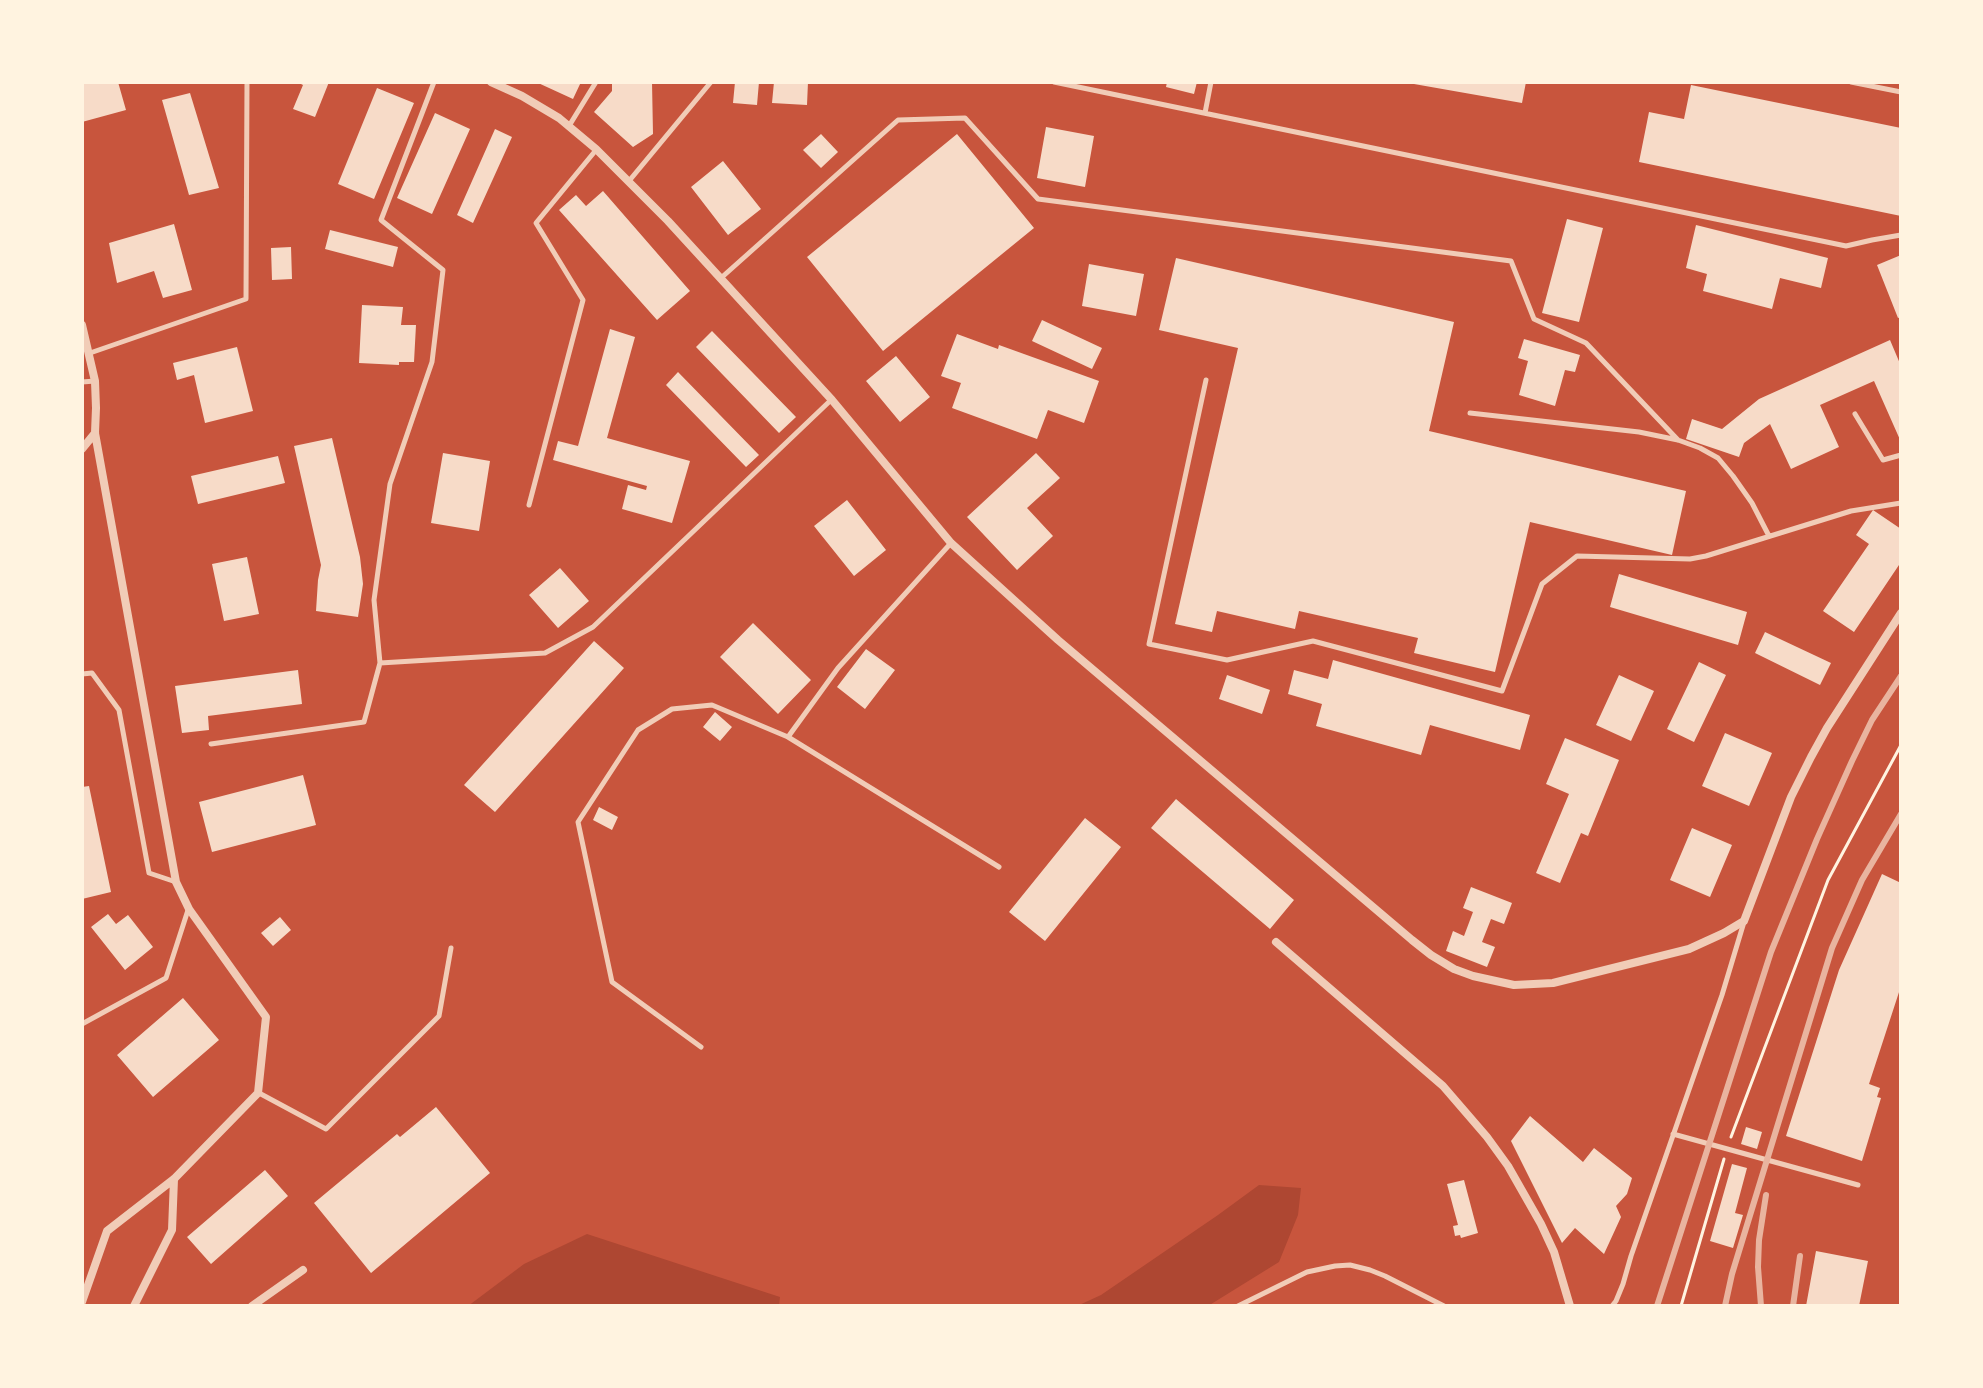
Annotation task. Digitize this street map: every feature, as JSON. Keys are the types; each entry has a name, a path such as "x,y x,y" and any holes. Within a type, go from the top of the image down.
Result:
{"street":[{"path":"491,82 559,118 629,181 832,400 951,543 1058,640 1412,940 1454,969 1514,985 1553,983 1689,949 1744,921 1791,797 1811,757 1901,613"},
{"path":"82,325 95,381 95,433 176,882 189,909 266,1017 258,1093 174,1179 107,1231 82,1302"},
{"path":"82,449 95,433"},
{"path":"1276,942 1443,1086 1487,1137 1508,1166 1541,1224 1554,1252 1570,1306"},
{"path":"134,1306 172,1230 174,1179"},
{"path":"252,1306 303,1270"}],"lane":[{"path":"89,354 246,299 247,82"},
{"path":"211,744 364,722 380,663 374,600 390,484 432,362 443,270 381,220 434,82"},
{"path":"569,126 596,82"},
{"path":"629,181 711,82"},
{"path":"1054,82 1846,246 1901,235"},
{"path":"1205,113 1211,82"},
{"path":"1851,82 1901,92"},
{"path":"721,278 898,120 965,118 1038,199 1511,261 1534,319 1586,343 1678,440"},
{"path":"529,505 583,300 536,223 596,149"},
{"path":"1206,380 1149,644 1227,660 1313,641 1502,691 1542,584 1577,556 1690,559 1719,553 1851,511 1901,503"},
{"path":"82,382 95,381"},
{"path":"380,663 545,653 593,627 832,400"},
{"path":"1470,413 1639,432 1700,448 1718,458 1744,490 1769,536"},
{"path":"1855,414 1883,460 1901,455"},
{"path":"788,737 838,668 951,543"},
{"path":"82,674 92,673 119,710 149,873 176,882"},
{"path":"701,1047 612,982 578,822 638,730 672,709 712,705 788,737 999,867"},
{"path":"82,1024 166,978 189,909"},
{"path":"1612,1306 1623,1284 1722,995 1744,921"},
{"path":"258,1093 326,1129 439,1016 451,948"},
{"path":"1673,1134 1858,1185"},
{"path":"1238,1306 1307,1272 1350,1265 1385,1276 1444,1306"}],"path":[{"path":"1681,1306 1727,1149 1828,880 1901,745"}],"shaded area":[{"path":"1259,1185 1301,1188 1298,1215 1279,1262 1208,1306 1077,1306 1101,1295"},
{"path":"587,1234 780,1297 779,1306 468,1306 524,1264"}],"building":[{"path":"82,82 118,82 126,110 82,122"},
{"path":"297,82 329,82 315,117 293,109 303,85"},
{"path":"536,82 581,82 573,99"},
{"path":"612,82 652,82 653,134 633,147 594,112 612,91"},
{"path":"735,82 759,82 757,105 733,103"},
{"path":"774,82 808,82 807,105 772,103"},
{"path":"1167,82 1197,82 1194,94 1166,87"},
{"path":"1414,82 1526,82 1522,103"},
{"path":"1691,85 1901,128 1901,216 1639,162 1649,112 1684,119"},
{"path":"377,88 414,103 374,199 338,184"},
{"path":"190,93 219,188 189,195 162,100"},
{"path":"435,113 470,129 432,214 397,198"},
{"path":"1046,127 1094,136 1085,187 1037,178"},
{"path":"495,129 512,137 473,223 457,215"},
{"path":"821,134 838,152 821,168 803,150"},
{"path":"957,134 1034,228 883,351 807,257"},
{"path":"723,161 761,209 728,235 691,187"},
{"path":"603,191 690,291 657,320 559,210 576,195 586,206"},
{"path":"1567,219 1603,228 1579,322 1542,313"},
{"path":"174,224 192,290 163,298 154,271 117,283 109,243"},
{"path":"1696,225 1828,258 1821,288 1780,278 1772,309 1703,291 1707,274 1686,268"},
{"path":"330,230 398,247 393,267 325,249"},
{"path":"291,247 292,279 272,280 271,248"},
{"path":"1901,255 1901,317 1898,318 1877,265"},
{"path":"1176,258 1454,322 1429,431 1686,491 1672,555 1530,522 1495,672 1414,653 1418,638 1299,611 1295,629 1217,611 1212,632 1175,624 1238,348 1159,330"},
{"path":"1089,264 1144,274 1136,316 1082,306"},
{"path":"362,305 403,307 401,325 416,325 414,362 399,362 399,365 359,363"},
{"path":"1042,320 1102,348 1092,369 1032,341"},
{"path":"610,329 635,337 607,438 690,461 672,523 622,509 628,485 646,490 647,486 553,460 558,441 578,446"},
{"path":"712,331 796,417 779,433 696,347"},
{"path":"957,334 998,349 999,345 1099,381 1084,423 1048,410 1037,439 952,408 961,383 941,376"},
{"path":"1524,339 1580,355 1575,372 1565,370 1555,406 1519,395 1528,361 1518,358"},
{"path":"1890,340 1901,366 1901,442 1874,381 1820,405 1839,447 1791,469 1770,424 1744,443 1739,457 1686,439 1692,419 1722,429 1759,399"},
{"path":"237,347 253,411 205,423 194,375 177,380 173,363"},
{"path":"896,356 930,397 900,422 866,381"},
{"path":"678,372 759,455 746,467 666,385"},
{"path":"332,438 360,557 363,584 358,617 316,611 321,565 294,446"},
{"path":"443,453 490,461 479,531 431,523"},
{"path":"1036,453 1060,478 1027,508 1053,536 1017,570 967,517"},
{"path":"278,456 285,483 198,504 191,476"},
{"path":"847,500 886,550 854,576 814,526"},
{"path":"1873,510 1901,529 1901,562 1854,632 1823,611 1869,544 1856,535"},
{"path":"247,557 259,614 224,621 212,564"},
{"path":"560,568 589,601 558,628 529,595"},
{"path":"1619,574 1747,612 1738,645 1610,607"},
{"path":"753,623 811,680 778,714 720,657"},
{"path":"1765,632 1831,663 1820,685 1755,653"},
{"path":"594,641 624,668 495,812 464,785"},
{"path":"866,649 895,670 865,709 837,687"},
{"path":"1333,660 1530,715 1520,750 1430,725 1421,755 1316,726 1322,704 1288,694 1294,670 1328,679"},
{"path":"1699,662 1726,675 1694,742 1667,729"},
{"path":"298,670 302,704 208,716 209,730 182,733 175,686"},
{"path":"1227,675 1270,690 1262,714 1219,699"},
{"path":"1619,675 1654,691 1631,741 1596,725"},
{"path":"715,712 732,727 720,741 703,727"},
{"path":"1725,733 1772,753 1749,806 1702,786"},
{"path":"1565,738 1619,760 1588,836 1581,833 1560,883 1536,873 1569,794 1546,784"},
{"path":"303,775 316,825 212,852 199,802"},
{"path":"89,786 111,892 82,899 82,787"},
{"path":"1176,799 1294,900 1270,929 1151,828"},
{"path":"599,807 618,817 612,830 593,820"},
{"path":"1085,818 1121,847 1045,941 1009,912"},
{"path":"1692,828 1732,845 1710,897 1670,880"},
{"path":"1882,874 1901,883 1901,986 1869,1084 1880,1088 1877,1097 1881,1098 1862,1161 1786,1136 1839,970"},
{"path":"1471,887 1512,903 1504,924 1491,919 1482,942 1495,947 1487,967 1446,951 1453,931 1464,936 1473,912 1463,908"},
{"path":"108,914 116,924 128,915 153,947 125,970 91,927"},
{"path":"280,917 291,930 273,946 261,933"},
{"path":"183,998 219,1040 153,1097 117,1055"},
{"path":"436,1107 490,1173 371,1273 314,1203 397,1134 400,1137"},
{"path":"1530,1116 1583,1162 1594,1148 1632,1178 1627,1194 1616,1206 1621,1217 1604,1254 1575,1228 1562,1243 1511,1141"},
{"path":"1746,1127 1762,1132 1757,1149 1741,1144"},
{"path":"1732,1164 1747,1168 1735,1213 1743,1215 1733,1248 1710,1241"},
{"path":"265,1170 288,1196 211,1264 187,1237"},
{"path":"1464,1180 1478,1233 1461,1238 1460,1235 1455,1236 1453,1226 1458,1225 1447,1184"},
{"path":"1816,1251 1868,1261 1859,1306 1806,1306"}],"railway":[{"path":"1657,1306 1771,952 1852,761 1872,720 1901,676"},
{"path":"1725,1306 1732,1274 1832,948 1862,880 1901,814"},
{"path":"1761,1306 1759,1240 1766,1195"},
{"path":"1793,1306 1800,1256"}]}
